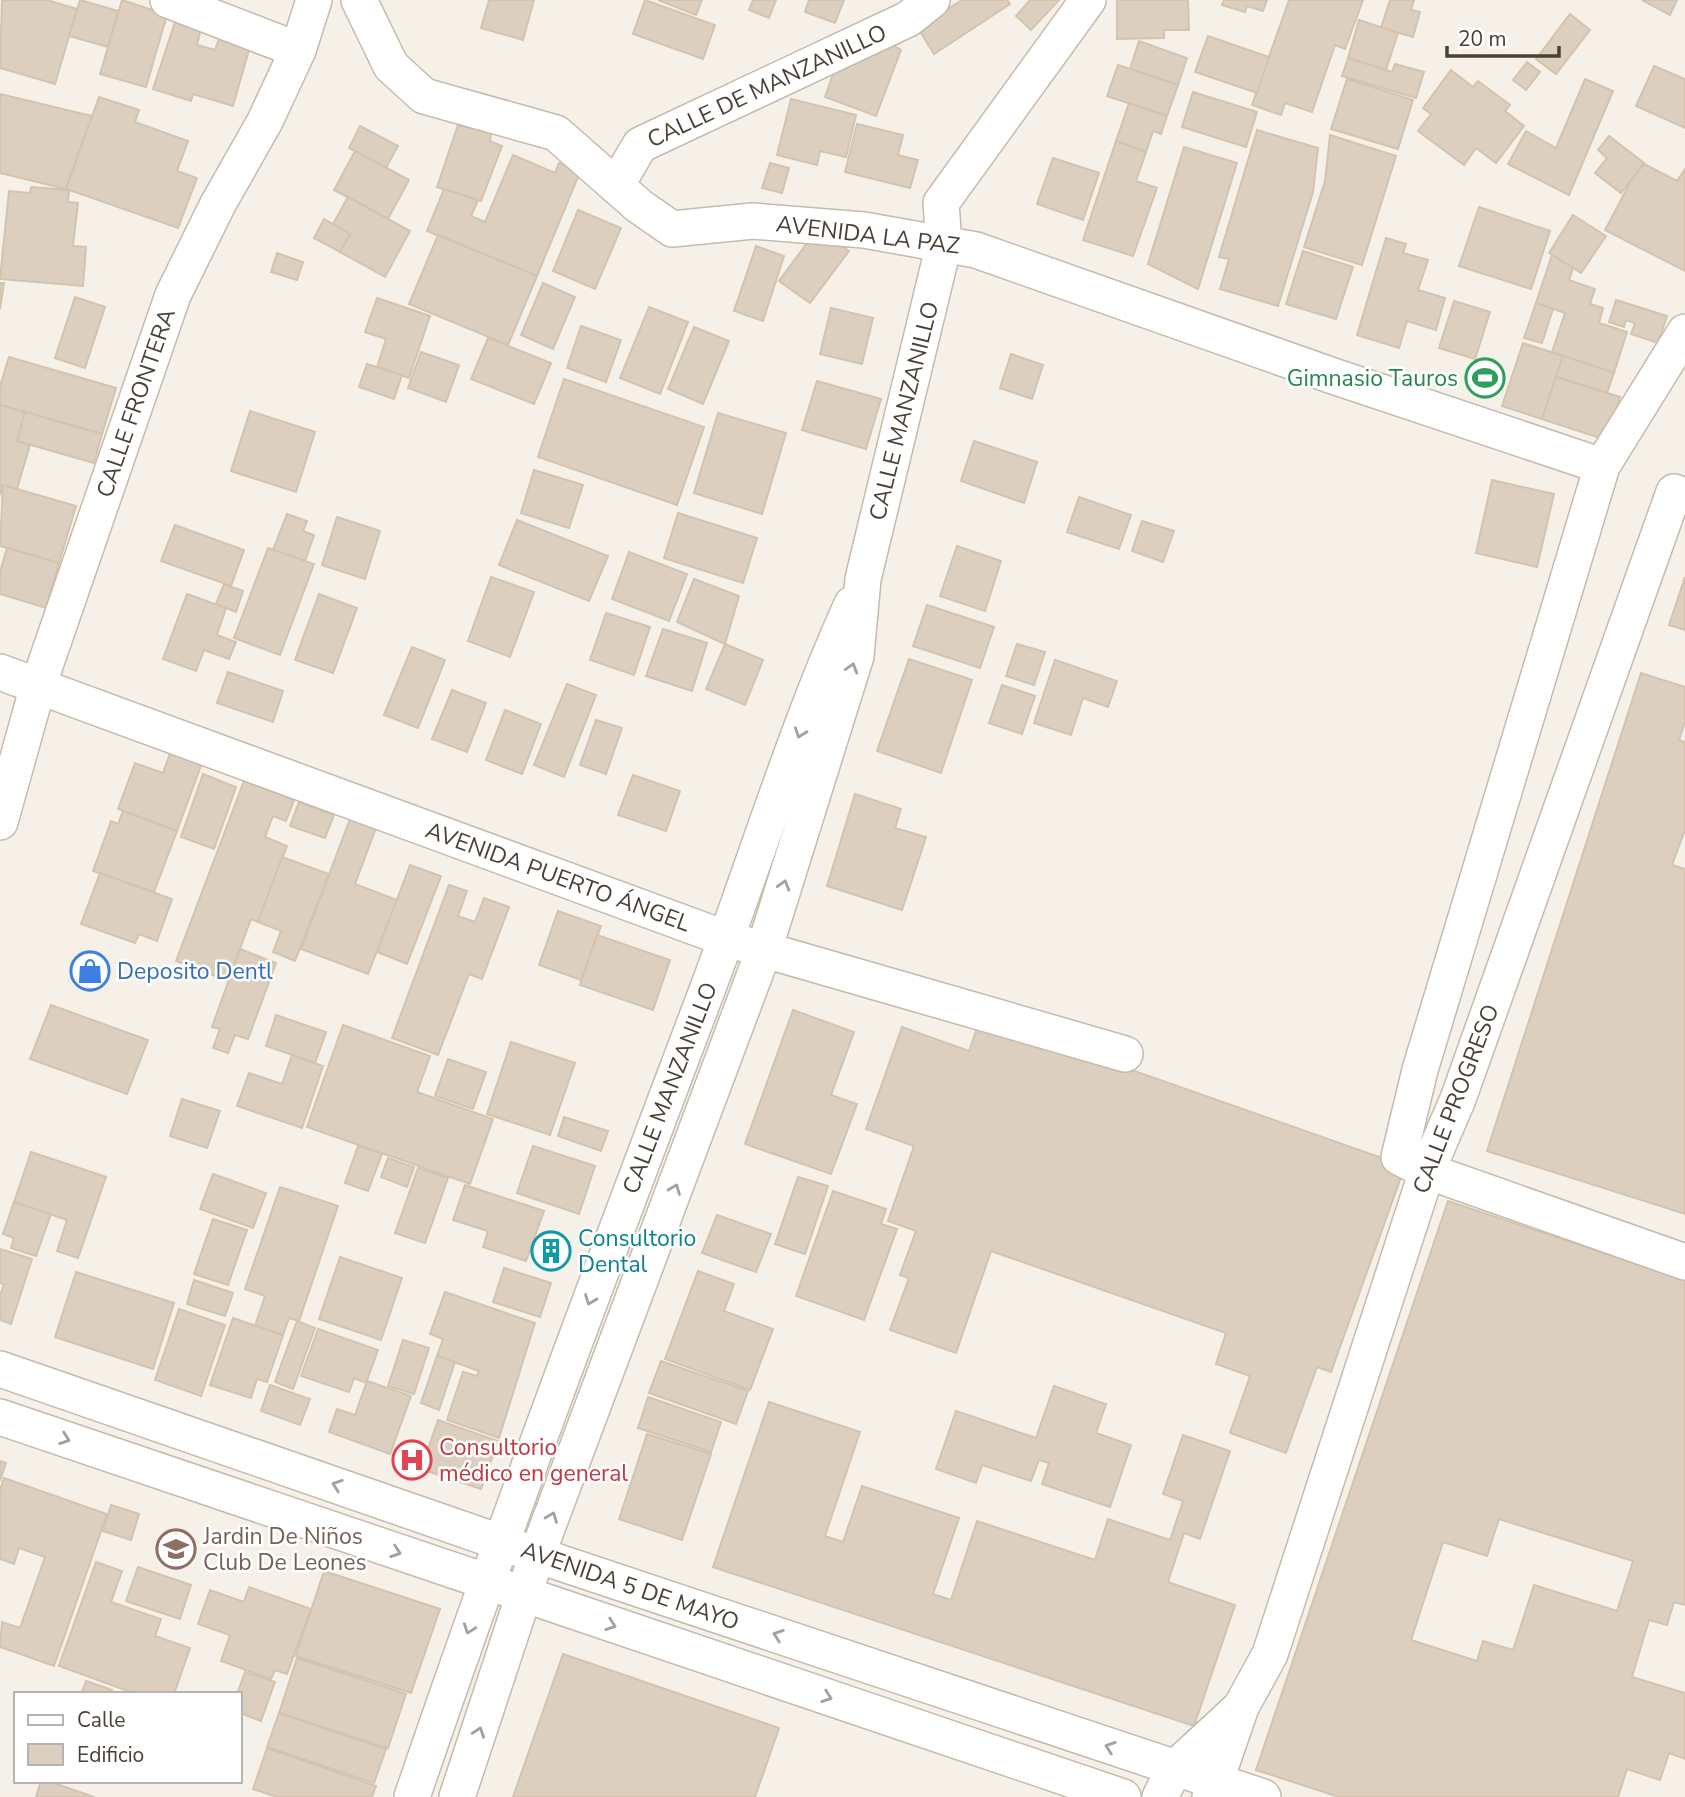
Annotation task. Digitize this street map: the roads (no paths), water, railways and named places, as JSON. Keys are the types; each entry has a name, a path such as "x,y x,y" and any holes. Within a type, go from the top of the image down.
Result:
{"street":[{"path":"168,0 298,50"},
{"name":"CALLE FRONTERA","path":"0,822 38,687 173,295 218,204 265,121 298,50 314,0"},
{"name":"AVENIDA LA PAZ","path":"359,0 391,66 424,96 556,133 616,186 672,229 753,221 864,230 976,250 1320,372 1602,467"},
{"name":"CALLE DE MANZANILLO","path":"616,186 640,145 908,19 932,0"},
{"name":"CALLE MANZANILLO","path":"457,1797 537,1555 764,950 856,656 863,579 944,244 941,203 1088,0"},
{"name":"CALLE PROGRESO","path":"1213,1789 1241,1707 1270,1654 1413,1164 1420,1070 1602,467 1685,332"},
{"name":"CALLE PROGRESO","path":"1413,1164 1458,1099 1680,494"},
{"name":"CALLE MANZANILLO","path":"412,1797 499,1541 727,939 823,668 863,579"},
{"name":"AVENIDA PUERTO ÁNGEL","path":"0,672 727,939 1125,1054"},
{"path":"1413,1164 1685,1262"},
{"name":"AVENIDA 5 DE MAYO","path":"0,1369 499,1541 1167,1783 1263,1797"},
{"name":"AVENIDA 5 DE MAYO","path":"0,1417 1123,1797"},
{"name":"CALLE PROGRESO","path":"1167,1783 1241,1707"}],"place":[{"name":"Gimnasio Tauros","path":"1485,378"},
{"name":"Deposito Dentl","path":"90,971"},
{"name":"Consultorio Dental","path":"551,1251"},
{"name":"Consultorio médico en general","path":"412,1460"},
{"name":"Jardin De Niños Club De Leones","path":"176,1549"}]}
